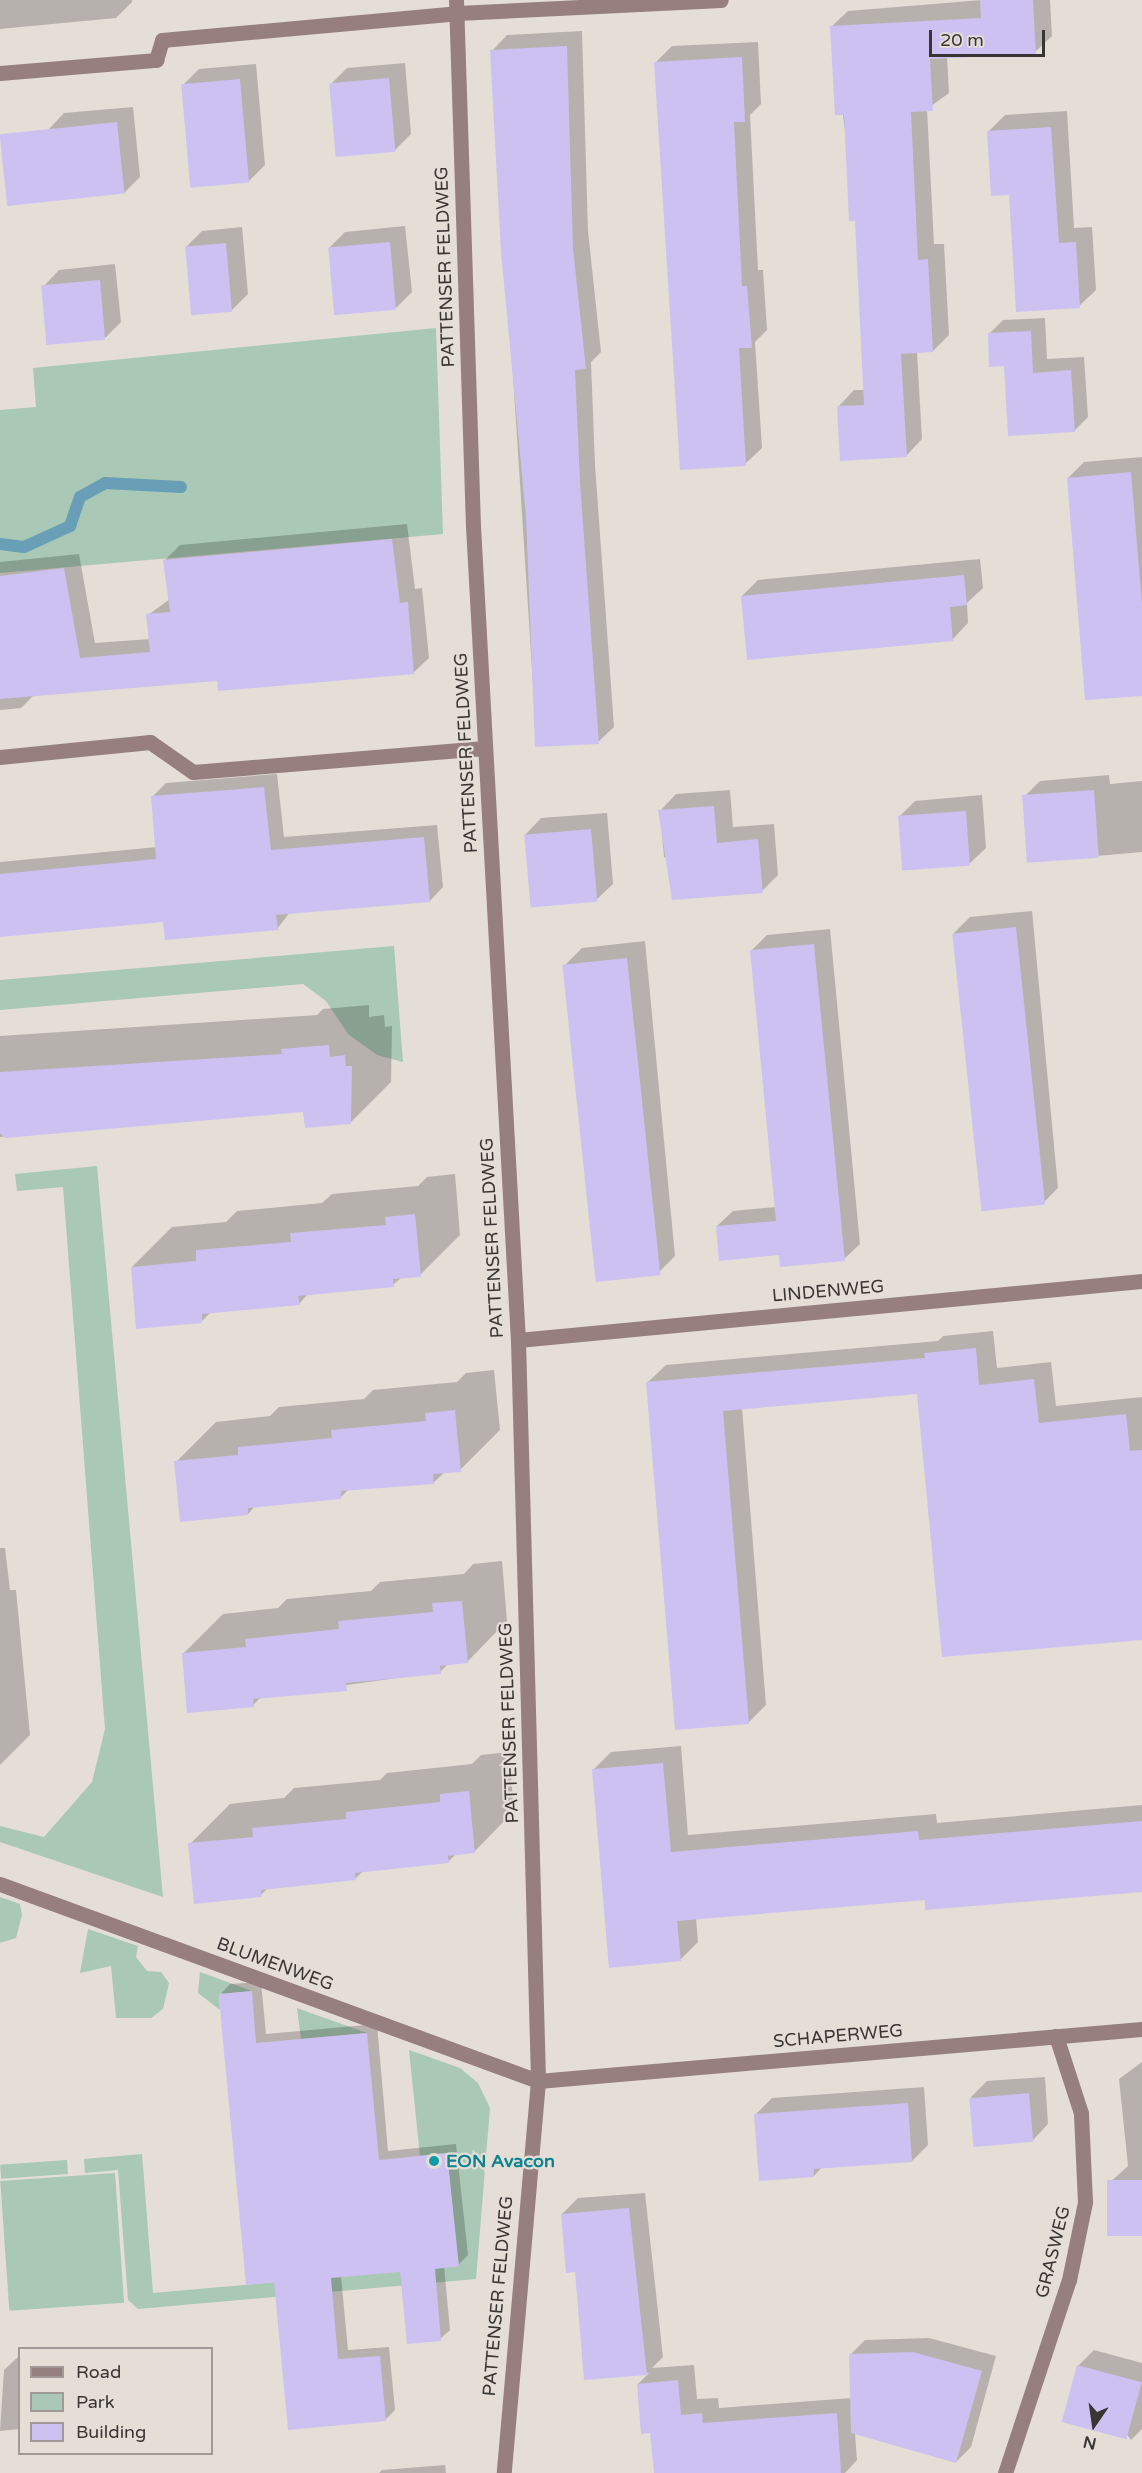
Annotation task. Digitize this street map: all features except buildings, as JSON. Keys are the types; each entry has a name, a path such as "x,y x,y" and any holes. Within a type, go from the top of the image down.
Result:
{"street":[{"path":"0,73 156,60 162,40 456,7 721,0"},
{"name":"PATTENSER FELDWEG","path":"456,7 484,747 518,1340 538,2081 504,2473"},
{"path":"0,757 150,742 193,771 484,747"},
{"name":"LINDENWEG","path":"518,1340 1142,1281"},
{"name":"BLUMENWEG","path":"0,1884 538,2081"},
{"name":"SCHAPERWEG","path":"538,2081 1142,2029"},
{"name":"GRASWEG","path":"1005,2473 1069,2280 1085,2202 1081,2113 1056,2037"}],"green space":[{"path":"436,328 443,534 0,573 0,410 36,407 33,368"},
{"path":"394,946 403,1062 377,1055 348,1034 326,1001 303,984 0,1010 0,980"},
{"path":"97,1166 163,1897 0,1842 0,1826 44,1837 92,1782 105,1729 63,1187 17,1191 15,1174"},
{"path":"0,1897 20,1904 22,1915 16,1938 0,1943"},
{"path":"88,1929 138,1946 136,1957 147,1971 161,1972 169,1983 163,2009 151,2018 116,2018 111,1966 80,1973"},
{"path":"200,1972 252,1991 219,1994 220,2010 198,1993"},
{"path":"297,2008 367,2033 301,2039"},
{"path":"409,2050 460,2068 478,2083 490,2108 476,2279 138,2309 128,2300 118,2170 85,2173 84,2159 142,2154 153,2293 458,2266 447,2153 420,2156"},
{"path":"67,2160 68,2174 1,2179 0,2165"},
{"path":"115,2173 124,2303 9,2311 0,2181"}],"waterway":[{"path":"0,544 24,547 70,526 80,497 105,483 181,487"}],"place":[{"name":"EON Avacon","path":"434,2161"}]}
